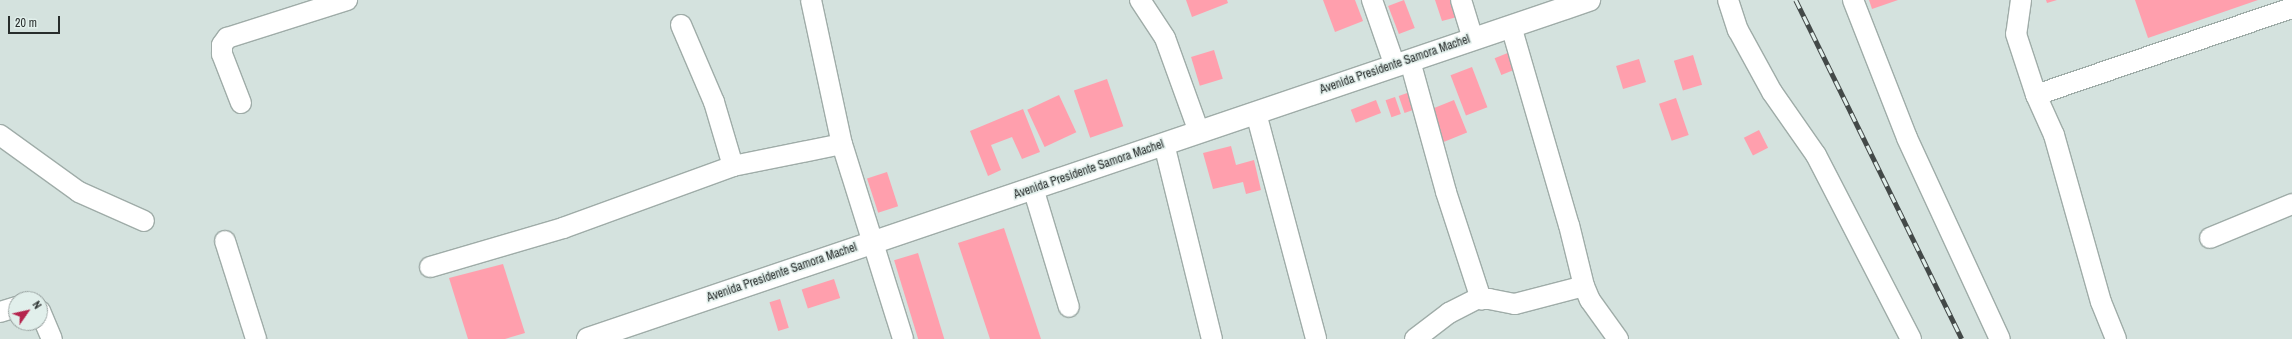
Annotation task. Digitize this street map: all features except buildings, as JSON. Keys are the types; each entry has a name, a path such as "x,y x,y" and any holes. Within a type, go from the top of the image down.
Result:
{"main road":[{"name":"Avenida Presidente Samora Machel","path":"600,337 1033,188 1585,1"}],"street":[{"path":"241,103 222,54 222,45 227,38 347,0"},
{"path":"1140,0 1165,38 1199,132"},
{"path":"1372,0 1403,63 1481,298"},
{"path":"1461,0 1474,39"},
{"path":"1728,0 1738,30 1772,92 1816,155 1911,339"},
{"path":"1853,0 1907,138 2000,339"},
{"path":"2021,0 2016,34 2036,95 2054,135 2102,302 2116,339"},
{"path":"810,4 842,144 903,339"},
{"path":"2036,95 2292,8"},
{"path":"681,25 714,102 733,166"},
{"path":"1511,26 1569,225 1584,286 1590,300 1618,339"},
{"path":"1256,113 1316,339"},
{"path":"0,135 79,192 144,221"},
{"path":"430,267 564,228 733,166 842,144"},
{"path":"1164,144 1212,339"},
{"path":"1033,188 1069,307"},
{"path":"2210,238 2292,204"},
{"path":"225,241 256,339"},
{"path":"1416,339 1449,313 1481,298 1515,304 1584,286"},
{"path":"48,330 52,339"}],"railway":[{"path":"1796,0 1962,339"}]}
